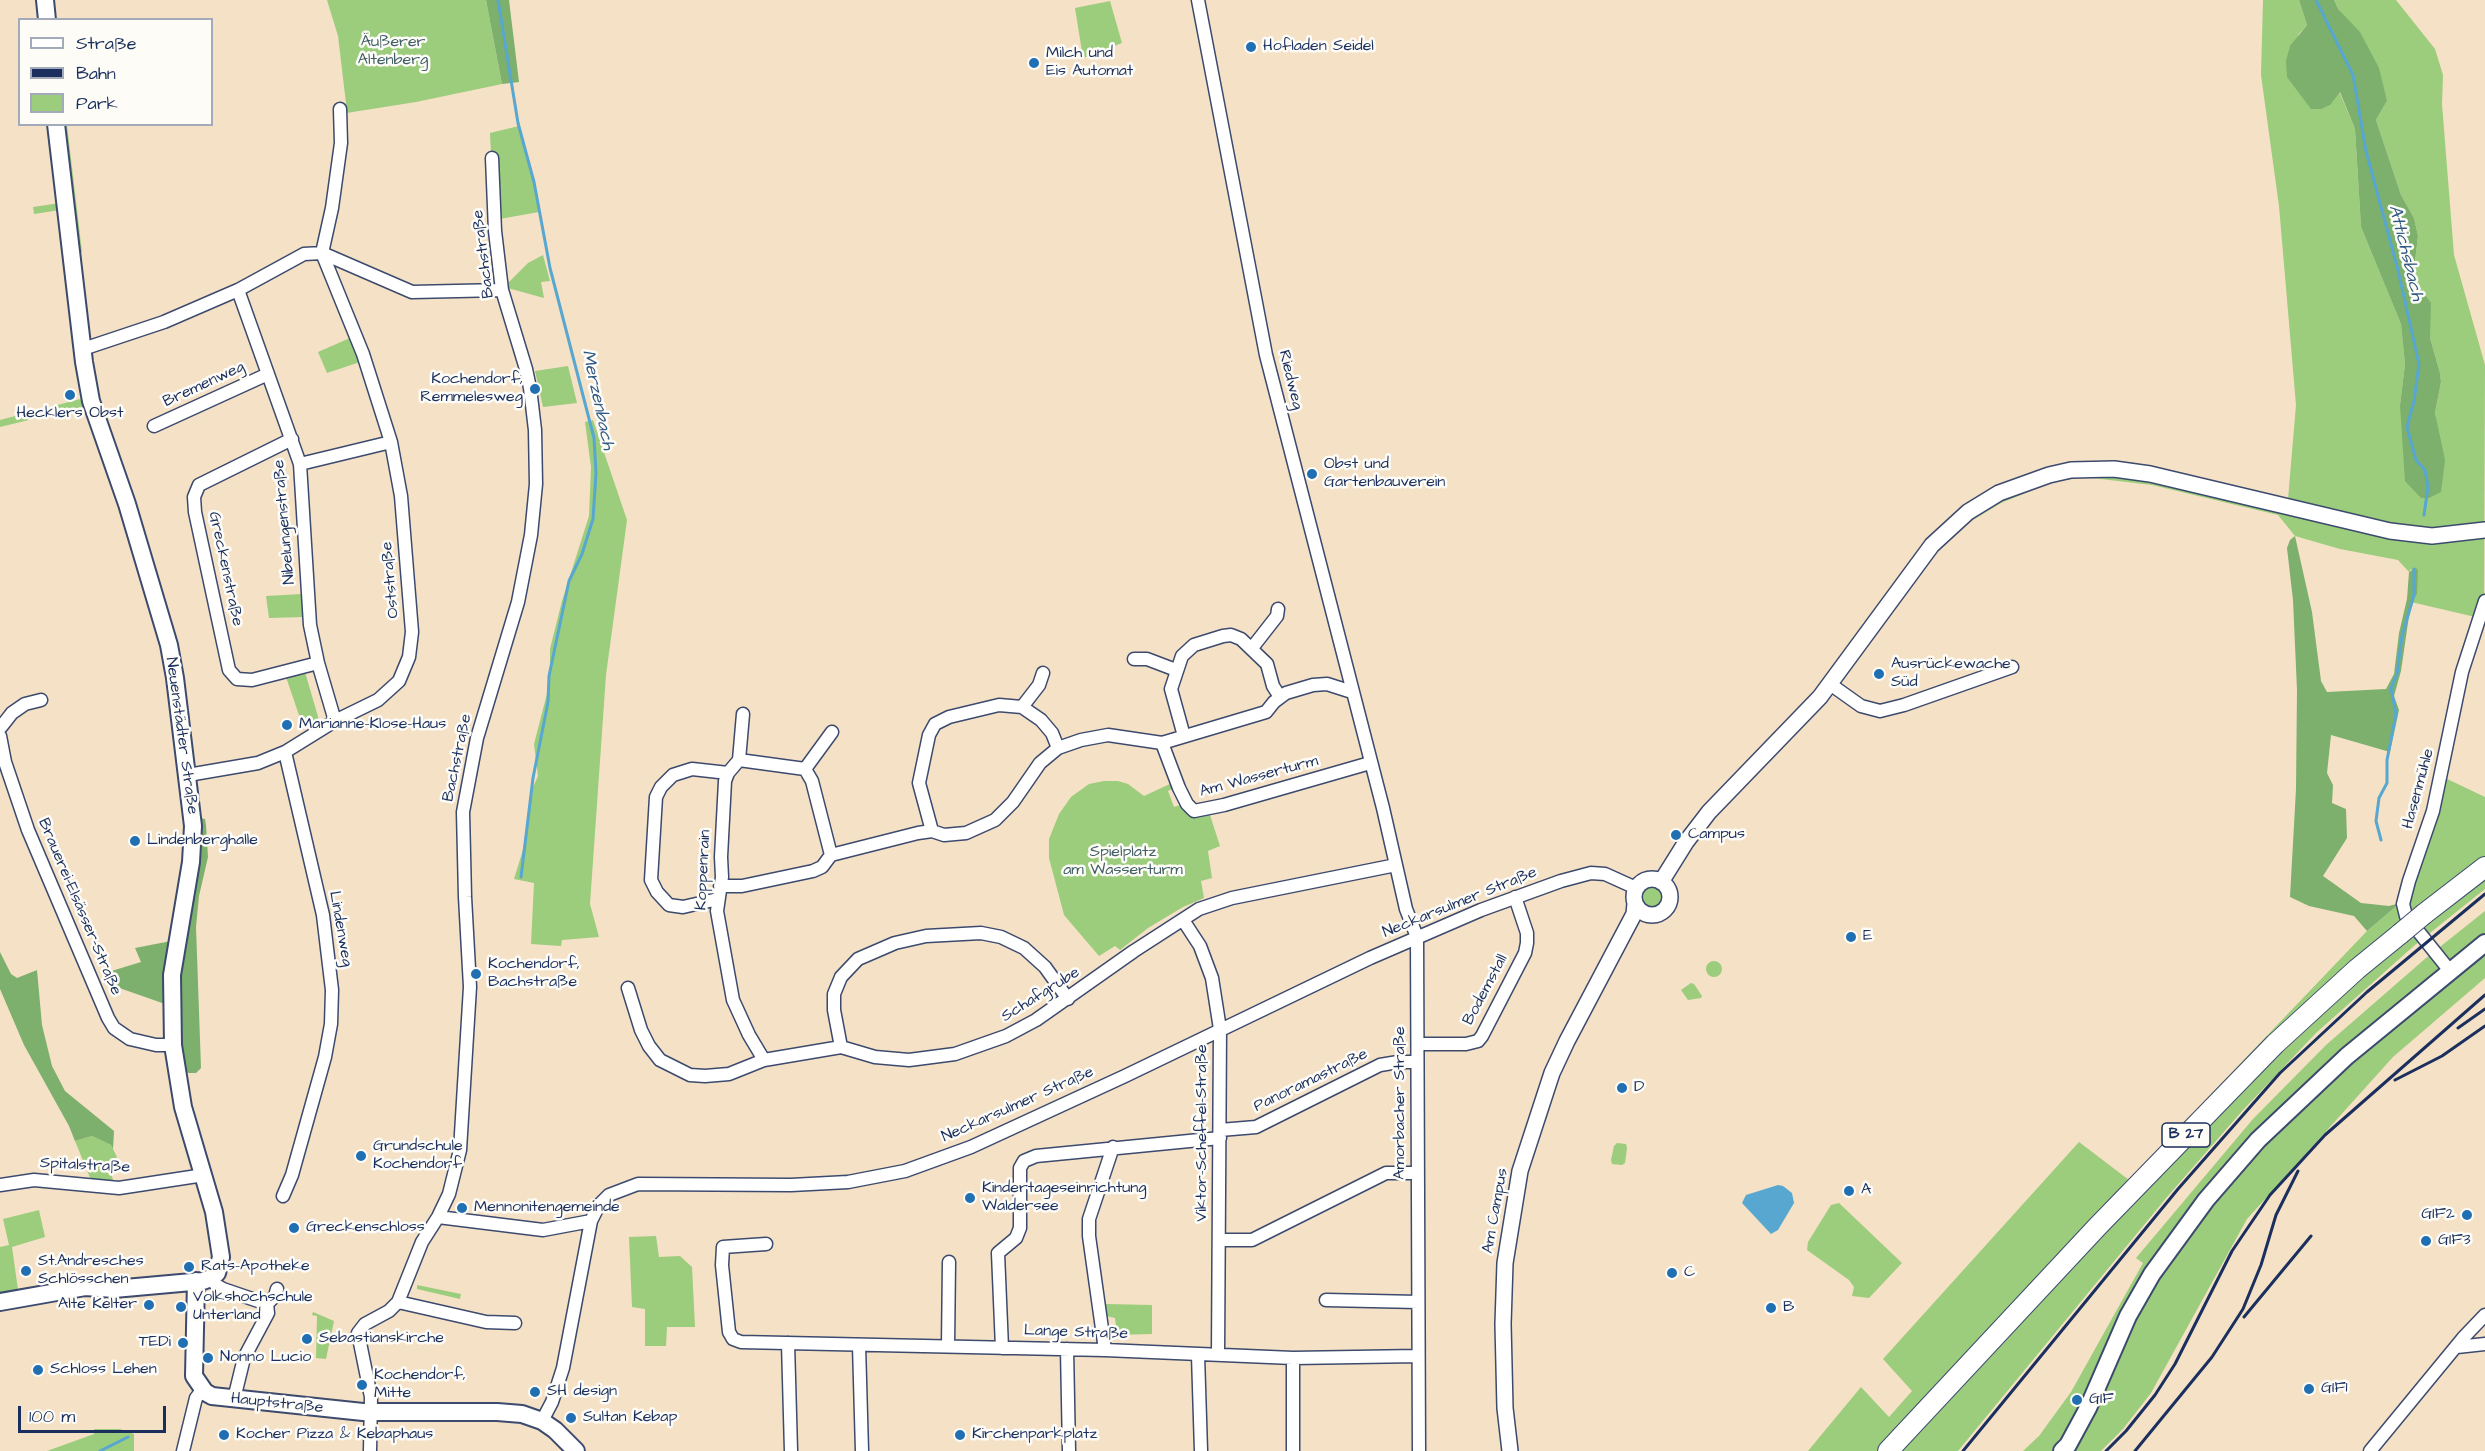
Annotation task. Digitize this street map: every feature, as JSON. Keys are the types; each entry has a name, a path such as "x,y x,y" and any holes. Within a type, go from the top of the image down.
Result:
{"highway":[{"name":"B 27","path":"1888,1451 1968,1364 2275,1044 2356,969 2485,867"},
{"path":"1904,1451 1940,1408 1968,1364"}],"main road":[{"path":"45,0 47,18"},
{"name":"Neuenstädter Straße","path":"56,126 91,401 127,504 169,645 188,775 193,848 172,975 173,1045 183,1107 204,1175 220,1249 218,1273 203,1280"},
{"path":"2062,1451 2068,1445 2088,1408 2128,1316 2152,1274 2206,1200 2258,1140 2347,1056 2485,943"},
{"path":"0,1302 74,1288 114,1288 203,1280 194,1376 203,1389"},
{"name":"Hauptstraße","path":"203,1389 213,1396 234,1399 372,1412 522,1414 542,1420 576,1451"}],"street":[{"name":"Riedweg","path":"1198,0 1266,355 1371,763"},
{"path":"322,253 332,208 341,143 340,109"},
{"name":"Bachstraße","path":"398,1302 422,1242 438,1217 454,1177 463,1124 470,987 463,812 477,738 518,602 531,536 536,484 535,430 530,388 502,290 495,231 492,158"},
{"path":"83,349 164,322 238,290 304,254 322,253 412,292 502,290"},
{"name":"Oststraße","path":"188,775 258,763 285,752 335,721 378,700 399,681 409,657 412,632 400,496 391,442 363,354 322,253"},
{"name":"Nibelungenstraße","path":"238,290 300,464 310,625 318,663 335,721"},
{"name":"Bremenweg","path":"154,426 268,374"},
{"name":"Greckenstraße","path":"292,439 199,485 194,497 229,670 237,679 252,680 318,663"},
{"path":"300,464 391,442"},
{"path":"1661,882 1686,842 1709,812 1799,721 1830,684 1911,572 1947,529 1979,504 1999,493 2049,475 2092,469 2142,472 2390,531 2432,536 2485,530"},
{"name":"Hasenmühle","path":"2451,971 2406,916 2403,904 2433,811 2462,672 2485,602"},
{"path":"1252,648 1277,616 1278,609"},
{"path":"1184,736 1171,689 1176,670 1188,649 1223,636 1231,635 1241,639 1267,664 1273,686 1280,697"},
{"path":"1134,659 1147,659 1176,670"},
{"path":"1830,684 1861,706 1880,711 1895,708 2012,667"},
{"path":"1022,707 1028,696 1039,685 1043,673"},
{"path":"743,714 739,759 728,773 693,769 673,775 660,787 656,797 651,880 669,905 683,907 742,886 813,872 822,867 831,855 932,831 944,835 966,833 995,820 1013,802 1040,763 1058,748 1080,740 1108,735 1162,743 1266,712 1286,693 1313,685 1327,684 1352,692"},
{"name":"Brauerei-Elsässer-Straße","path":"41,700 25,705 12,713 0,731 5,762 28,830 114,1028 130,1039 156,1045 173,1045"},
{"path":"932,831 919,783 931,727 950,717 999,705 1022,707 1041,720 1052,733 1058,748"},
{"path":"805,770 832,732"},
{"name":"Am Wasserturm","path":"1162,743 1179,788 1187,804 1194,811 1224,806 1371,763"},
{"name":"Lindenweg","path":"284,1196 292,1175 305,1112 325,1057 330,1024 331,970 323,915 285,752"},
{"path":"739,759 805,770 812,781 831,855"},
{"name":"Amorbacher Straße","path":"1371,763 1406,909 1417,937 1419,1451"},
{"name":"Koppenrain","path":"728,773 725,781 718,916 733,1000 749,1035 764,1060"},
{"name":"Schafgrube","path":"628,988 641,1030 649,1046 660,1060 690,1075 705,1077 729,1074 764,1060 841,1047 875,1057 909,1060 955,1054 1006,1036 1036,1020 1134,951 1199,909 1232,898 1396,865"},
{"name":"Neckarsulmer Straße","path":"542,1420 552,1402 562,1368 591,1221 599,1205 609,1195 638,1184 818,1184 848,1182 905,1171 971,1147 1417,937 1515,897 1591,873 1605,874 1636,888"},
{"path":"1650,879 1661,882 1668,889 1669,903 1660,914 1648,915 1642,912 1635,904 1636,888 1642,882 1650,879"},
{"name":"Bodemstall","path":"1418,1044 1466,1044 1478,1041 1482,1036 1526,949 1527,933 1515,897"},
{"name":"Am Campus","path":"1510,1451 1505,1408 1503,1324 1505,1263 1517,1186 1552,1073 1634,914 1635,904"},
{"name":"Am Campus","path":"1594,992 1648,915"},
{"name":"Viktor-Scheffel-Straße","path":"1183,920 1200,946 1212,978 1220,1029 1218,1355"},
{"path":"841,1047 834,1010 834,994 841,977 858,959 895,943 926,936 981,933 1002,937 1024,948 1045,967 1068,999"},
{"name":"Panoramastraße","path":"1002,1348 998,1253 1016,1238 1020,1228 1020,1168 1024,1161 1036,1156 1220,1134 1256,1127 1380,1065 1417,1062"},
{"path":"1105,1350 1089,1236 1089,1219 1113,1147"},
{"path":"1219,1240 1252,1240 1386,1173 1417,1173"},
{"name":"Spitalstraße","path":"0,1185 34,1180 119,1188 204,1175"},
{"path":"438,1217 543,1230 591,1221"},
{"name":"Lange Straße","path":"766,1244 723,1247 722,1264 729,1332 733,1339 741,1342 1105,1350 1293,1358 1419,1356"},
{"path":"948,1346 949,1262"},
{"path":"203,1280 267,1304"},
{"path":"267,1304 275,1296 277,1289"},
{"path":"1326,1300 1418,1302"},
{"path":"370,1451 371,1397 358,1333 370,1320 389,1311 398,1302 486,1322 515,1323"},
{"path":"234,1399 244,1358 268,1313 267,1304"},
{"path":"2370,1451 2485,1315"},
{"path":"788,1343 791,1451"},
{"path":"859,1344 862,1451"},
{"path":"2457,1347 2485,1344"},
{"path":"1067,1349 1069,1451"},
{"path":"1198,1354 1201,1451"},
{"path":"1293,1358 1293,1451"},
{"path":"184,1445 196,1398 203,1389"}],"green space":[{"name":"Äußerer Altenberg","path":"327,0 486,0 502,84 416,102 340,114 346,103 338,36"},
{"path":"486,0 509,0 519,82 502,84"},
{"path":"2263,0 2299,0 2307,25 2298,35 2339,91 2355,129 2361,227 2401,324 2405,364 2400,405 2437,426 2435,413 2441,382 2440,373 2430,338 2425,294 2413,279 2418,236 2414,218 2401,195 2376,120 2387,101 2334,0 2396,0 2435,49 2443,75 2442,104 2454,255 2485,365 2484,619 2411,602 2417,593 2411,569 2409,572 2398,560 2340,549 2295,536 2278,515 2152,485 2084,477 2053,482 2001,503 1958,529 1951,518 2102,463 2130,462 2288,499 2296,405 2279,206 2261,75"},
{"path":"2299,0 2334,0 2339,10 2360,32 2379,68 2387,101 2376,120 2401,195 2414,218 2418,236 2413,279 2431,303 2430,338 2440,373 2441,382 2435,413 2445,460 2441,492 2429,498 2421,498 2405,481 2400,405 2405,364 2401,324 2361,227 2355,129 2340,92 2330,105 2321,109 2311,109 2287,77 2286,61 2290,46 2307,25"},
{"path":"1110,1 1122,43 1083,58 1075,8"},
{"path":"51,126 67,126 82,252 66,261 60,210 34,214 33,207 60,203"},
{"path":"519,126 534,182 539,212 494,220 490,133"},
{"path":"543,255 550,281 541,282 544,298 504,287 528,263"},
{"path":"350,338 360,362 327,373 318,352"},
{"path":"568,366 577,403 543,407 535,371"},
{"path":"88,397 90,405 0,427 0,420"},
{"path":"593,420 627,520 606,675 590,904 599,937 562,940 561,946 531,944 534,883 514,879 526,840 530,794 538,776 534,744 550,682 550,649 562,601 589,516 591,467 585,422"},
{"path":"2295,536 2312,612 2321,681 2327,692 2386,689 2394,674 2399,633 2407,599 2409,572 2416,568 2418,570 2417,594 2411,602 2401,671 2394,696 2399,710 2390,752 2331,735 2327,773 2333,785 2332,803 2346,809 2347,838 2323,876 2361,903 2389,906 2400,903 2367,931 2354,916 2309,906 2290,897 2296,789 2297,690 2293,600 2287,548 2290,540"},
{"path":"302,594 303,617 269,618 266,596"},
{"path":"305,672 319,720 303,727 286,677"},
{"path":"2443,777 2485,797 2485,889 2415,945 2316,1033 2243,1110 2167,1197 1958,1451 1808,1451 1861,1387 1889,1417 1912,1391 1883,1359 2079,1142 2129,1180 2367,931 2400,903"},
{"name":"Spielplatz am Wasserturm","path":"1104,781 1128,784 1144,796 1170,784 1174,788 1168,791 1174,807 1180,805 1196,816 1210,815 1220,846 1208,851 1212,878 1201,881 1204,898 1183,907 1148,928 1120,950 1115,946 1099,956 1064,915 1049,858 1049,839 1059,814 1071,797 1089,784"},
{"path":"201,818 205,819 208,857 199,896 196,927 201,1068 196,1073 189,1073 184,1072 176,1001 201,833"},
{"path":"1651,886 1659,889 1662,897 1659,905 1651,908 1643,905 1640,897 1643,889"},
{"path":"2485,911 2485,978 2393,1057 2247,1219 2151,1393 2123,1429 2101,1451 2023,1451 2039,1436 2071,1392 2143,1263 2136,1258 2253,1119 2326,1045 2426,958"},
{"path":"171,941 165,1004 108,984 105,973 141,962 135,948"},
{"path":"0,952 11,974 17,978 37,970 42,1025 52,1066 65,1091 114,1131 113,1149 111,1145 92,1136 75,1141 24,1045 0,989"},
{"path":"1714,961 1720,963 1722,969 1720,975 1714,977 1708,975 1706,969 1708,963"},
{"path":"1691,983 1702,996 1701,998 1688,1000 1681,990"},
{"path":"92,1136 111,1145 117,1157 109,1166 113,1180 91,1180 75,1141"},
{"path":"1617,1143 1626,1144 1627,1148 1625,1163 1622,1165 1612,1164 1611,1160 1614,1146"},
{"path":"1839,1203 1902,1263 1869,1298 1852,1296 1854,1287 1849,1280 1807,1250 1808,1242 1831,1205"},
{"path":"39,1210 45,1237 12,1247 19,1297 0,1302 0,1247 9,1245 3,1219"},
{"path":"656,1236 659,1257 680,1256 692,1267 695,1327 667,1327 666,1346 645,1346 645,1309 632,1307 629,1237"},
{"path":"417,1285 461,1294 460,1299 417,1289"},
{"path":"1106,1304 1152,1305 1152,1334 1117,1335 1115,1318 1106,1316"},
{"path":"313,1312 334,1321 326,1359 316,1358 317,1316 312,1315"},
{"path":"94,1429 120,1429 134,1434 134,1451 47,1451 94,1434"}],"water":[{"path":"1778,1185 1792,1193 1794,1203 1778,1230 1771,1234 1742,1203 1746,1195"}],"waterway":[{"name":"Merzenbach","path":"498,0 518,123 534,182 550,268 594,438 596,473 593,519 582,554 569,581 549,676 548,702 533,778 521,877"},
{"name":"Attichsbach","path":"2316,0 2353,75 2366,151 2398,270 2419,364 2414,401 2407,427 2416,460 2425,470 2428,487 2424,515"},
{"name":"Attichsbach","path":"2381,840 2376,821 2379,798 2387,783 2387,760 2396,714 2391,688 2397,674 2402,636 2414,595 2414,569"},
{"name":"Merzenbach","path":"100,1451 128,1437"}],"railway":[{"path":"1963,1451 2178,1189 2280,1073 2367,992 2485,894"},
{"path":"2106,1451 2126,1431 2155,1395 2175,1364 2232,1251 2270,1195 2325,1135 2485,995"},
{"path":"2458,1028 2485,1009"},
{"path":"2395,1080 2442,1056 2485,1026"},
{"path":"2135,1451 2212,1357 2243,1309 2261,1265 2276,1215 2298,1171"},
{"path":"2244,1317 2311,1236"}],"place":[{"name":"Hofladen Seidel","path":"1251,47"},
{"name":"Milch und Eis Automat","path":"1034,63"},
{"name":"Kochendorf, Remmelesweg","path":"535,389"},
{"name":"Hecklers Obst","path":"70,395"},
{"name":"Obst und Gartenbauverein","path":"1312,474"},
{"name":"Ausrückewache Süd","path":"1879,674"},
{"name":"Marianne-Klose-Haus","path":"287,725"},
{"name":"Campus","path":"1676,835"},
{"name":"Lindenberghalle","path":"135,841"},
{"name":"E","path":"1851,937"},
{"name":"Kochendorf, Bachstraße","path":"476,974"},
{"name":"D","path":"1622,1088"},
{"name":"Grundschule Kochendorf","path":"361,1156"},
{"name":"A","path":"1849,1191"},
{"name":"Kindertageseinrichtung Waldersee","path":"970,1198"},
{"name":"Mennonitengemeinde","path":"462,1208"},
{"name":"GIF2","path":"2467,1215"},
{"name":"Greckenschloss","path":"294,1228"},
{"name":"GIF3","path":"2426,1241"},
{"name":"Rats-Apotheke","path":"189,1267"},
{"name":"St.Andresches Schlösschen","path":"26,1271"},
{"name":"C","path":"1672,1273"},
{"name":"Alte Kelter","path":"149,1305"},
{"name":"Volkshochschule Unterland","path":"181,1307"},
{"name":"B","path":"1771,1308"},
{"name":"Sebastianskirche","path":"307,1339"},
{"name":"TEDi","path":"183,1343"},
{"name":"Nonno Lucio","path":"208,1358"},
{"name":"Schloss Lehen","path":"38,1370"},
{"name":"Kochendorf, Mitte","path":"362,1385"},
{"name":"GIF1","path":"2309,1389"},
{"name":"SH design","path":"535,1392"},
{"name":"GIF","path":"2077,1400"},
{"name":"Sultan Kebap","path":"571,1418"},
{"name":"Kocher Pizza & Kebaphaus","path":"224,1435"},
{"name":"Kirchenparkplatz","path":"960,1435"}]}
